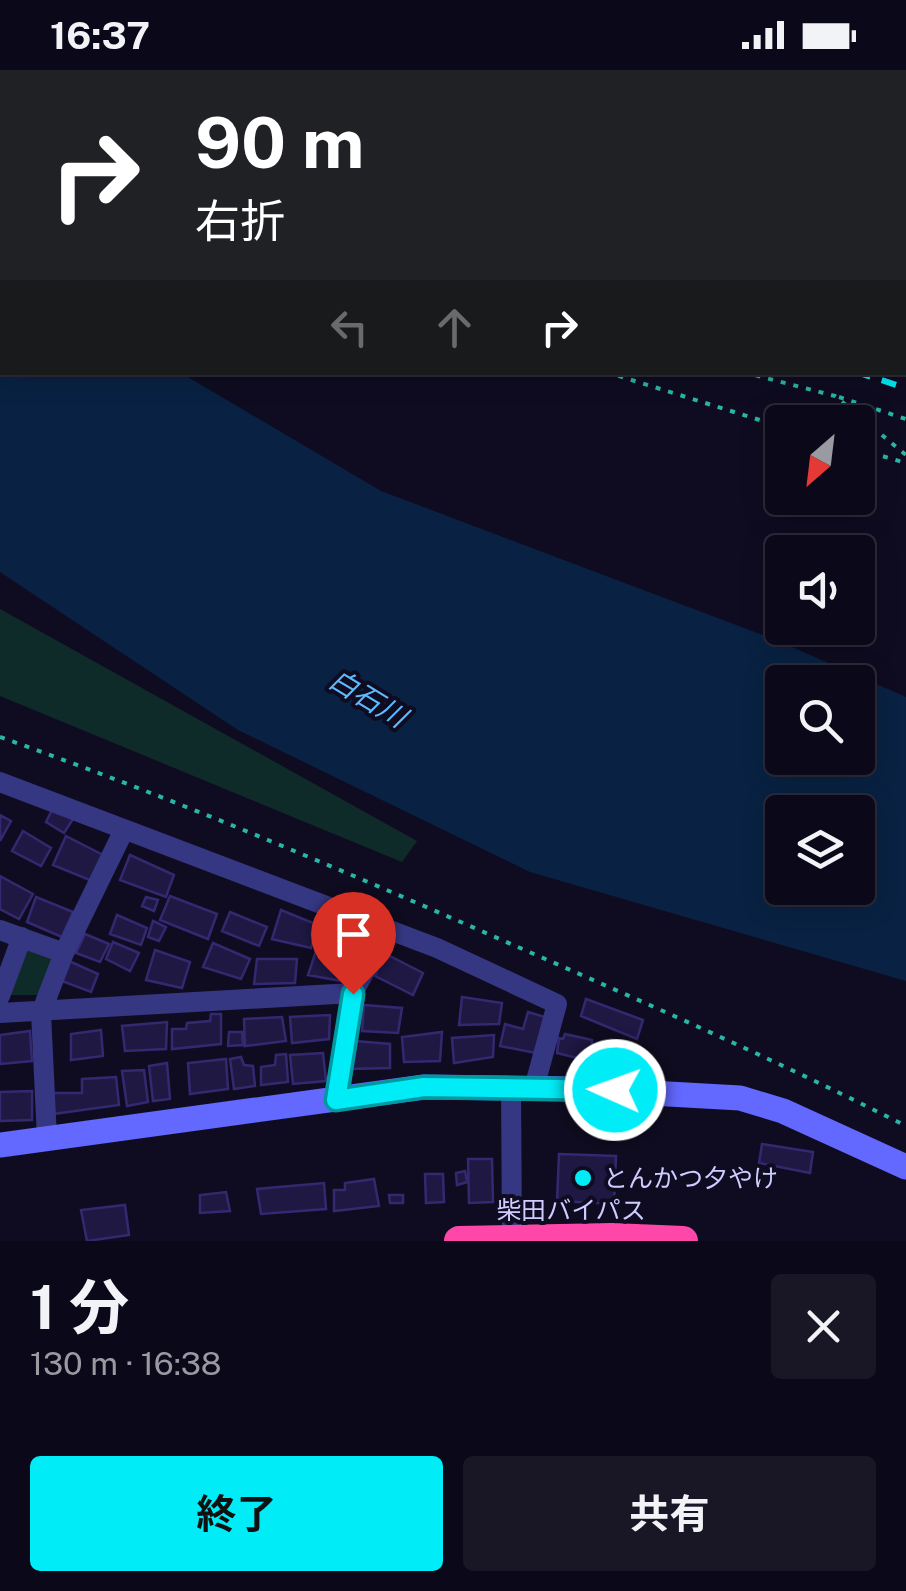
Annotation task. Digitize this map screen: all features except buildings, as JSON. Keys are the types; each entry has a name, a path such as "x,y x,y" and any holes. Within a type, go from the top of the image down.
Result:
{"highway":[{"name":"柴田バイパス","path":"459,1241 683,1241"}],"street":[{"path":"0,782 437,948 557,1004 522,1088 512,1238"},
{"path":"47,1138 42,1013 64,953 124,830"},
{"path":"336,1100 353,994 388,929"},
{"path":"0,930 64,953"},
{"path":"0,996 22,937"},
{"path":"0,1013 353,994"},
{"path":"0,1145 424,1087 522,1088 740,1098 783,1111 906,1167"}],"path":[{"path":"616,375 765,422"},
{"path":"755,375 906,419"},
{"path":"834,396 906,455"},
{"path":"875,453 906,463"},
{"path":"0,736 264,838 423,905 812,1078 906,1126"}],"green space":[{"path":"0,609 417,841 402,862 0,696"},
{"path":"23,943 54,955 41,995 8,995"}],"water":[{"name":"白石川","path":"0,375 184,375 381,491 765,636 765,645 787,645 833,665 765,665 765,775 875,775 875,683 906,697 906,981 530,872 238,730 0,572"}],"railway":[{"path":"865,375 906,388"}],"place":[{"name":"とんかつ夕やけ","path":"583,1178"}],"route":[{"path":"353,994 336,1100 424,1087 615,1090"}]}
